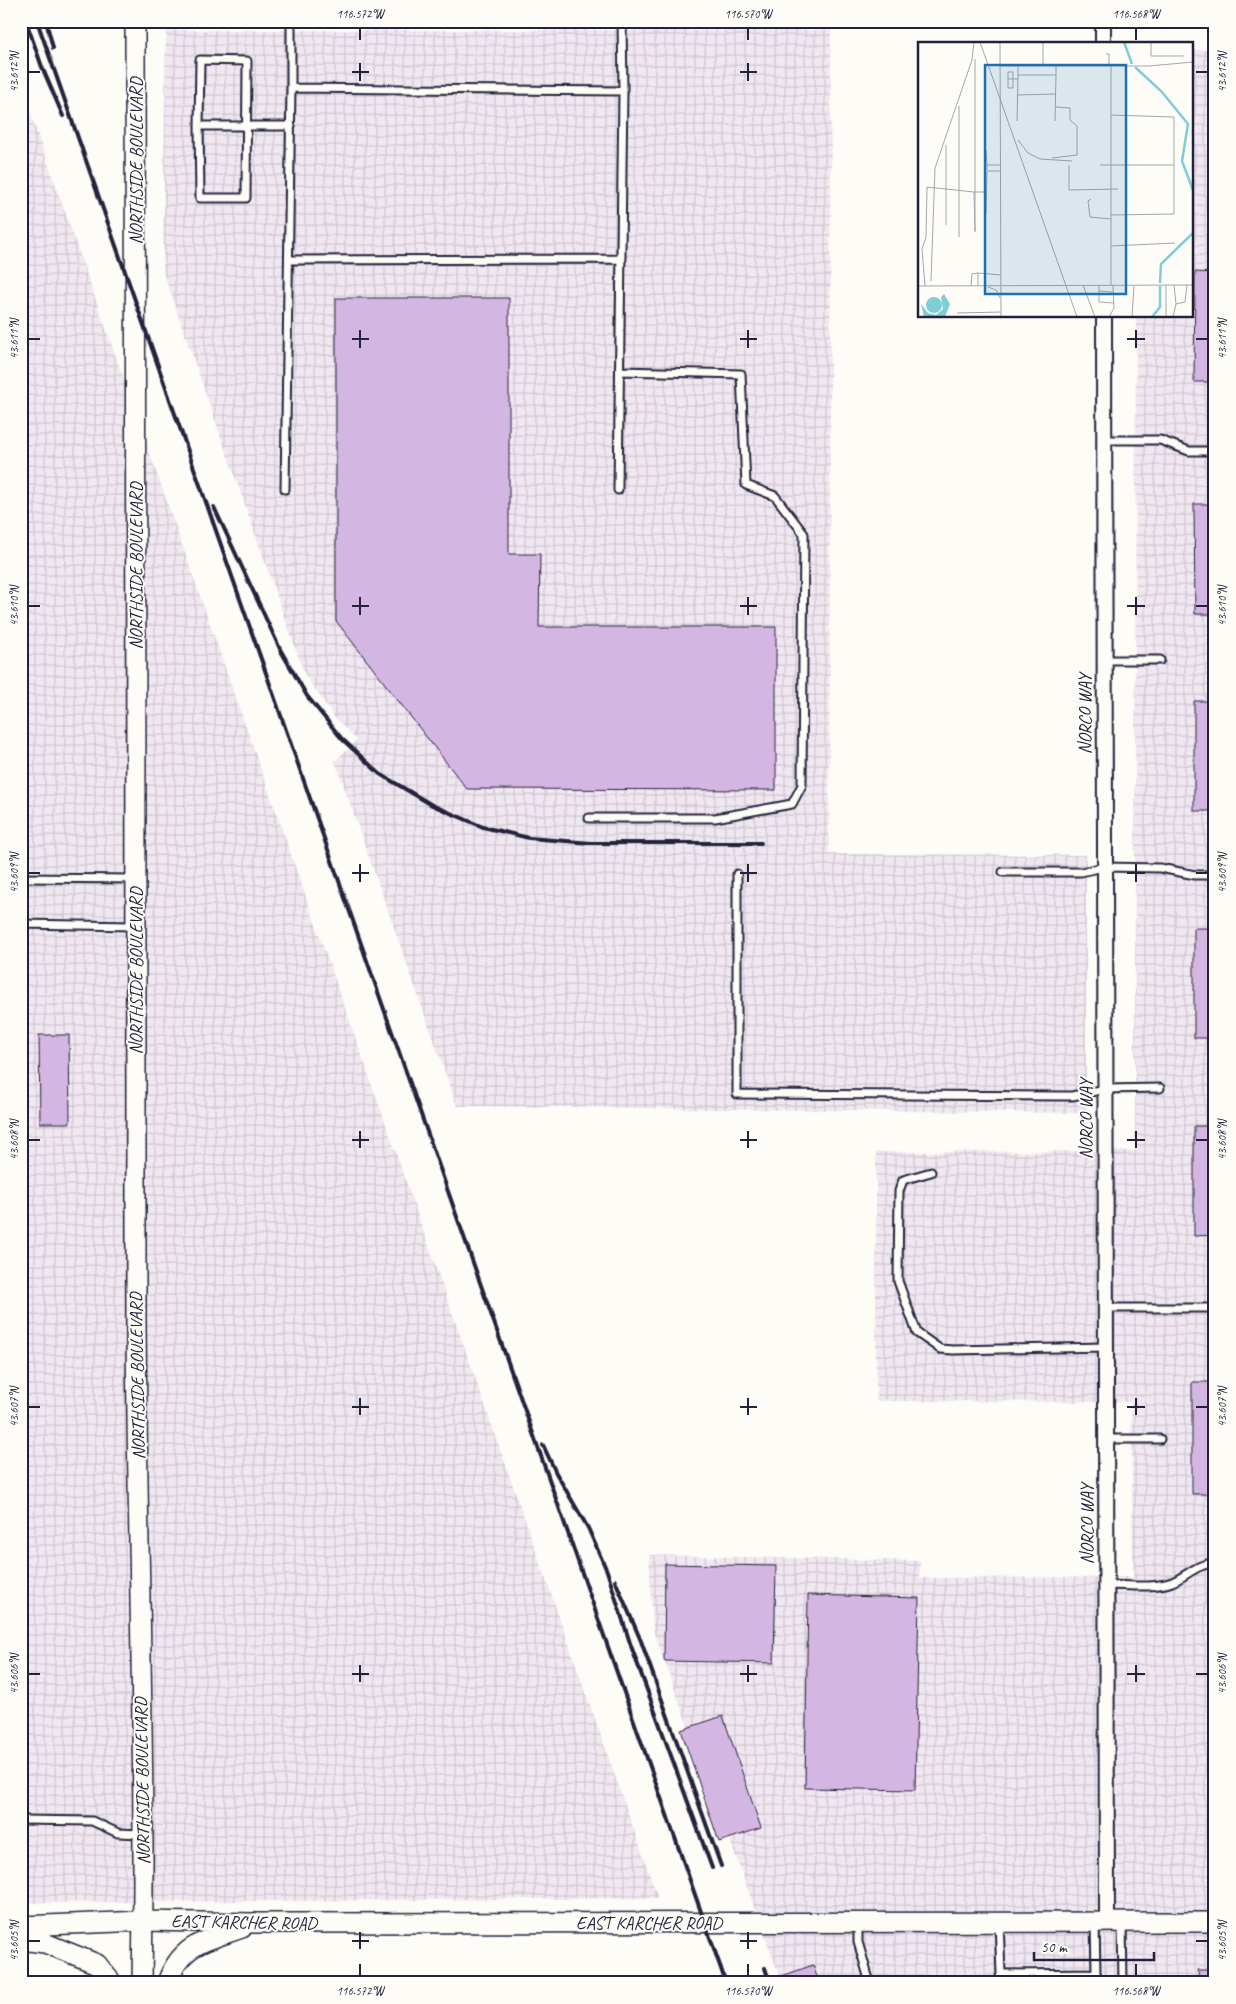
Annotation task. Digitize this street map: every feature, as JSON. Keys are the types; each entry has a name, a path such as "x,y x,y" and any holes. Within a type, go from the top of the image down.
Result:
{"main road":[{"name":"NORTHSIDE BOULEVARD","path":"135,21 136,1315 143,1834 142,1983"},
{"name":"EAST KARCHER ROAD","path":"21,1926 143,1921 254,1924 1215,1922"},
{"path":"167,1983 178,1959 194,1945 254,1924"},
{"path":"21,1940 45,1943 97,1964 112,1983"}],"street":[{"path":"1103,21 1103,42"},
{"name":"NORCO WAY","path":"1104,318 1108,1922"}],"lane":[{"path":"285,490 292,88 291,21"},
{"path":"618,490 622,259 622,21"},
{"path":"200,60 248,61 246,198 200,198 199,126 200,60"},
{"path":"292,88 623,91"},
{"path":"199,126 291,126"},
{"path":"289,260 622,259"},
{"path":"589,818 724,816 792,804 802,785 804,534 775,496 746,486 741,374 620,371"},
{"path":"1104,440 1160,440 1189,450 1215,451"},
{"path":"1104,660 1160,660"},
{"path":"1002,872 1081,872 1104,868 1160,868 1195,875 1215,875"},
{"path":"737,874 737,1094 1072,1096 1105,1089 1160,1088"},
{"path":"21,878 136,879"},
{"path":"21,924 136,926"},
{"path":"931,1172 903,1180 899,1191 898,1281 917,1333 940,1349 953,1350 1106,1347"},
{"path":"1106,1308 1215,1308"},
{"path":"1106,1439 1160,1439"},
{"path":"1106,1585 1160,1585 1173,1582 1206,1563 1215,1563"},
{"path":"21,1820 92,1821 118,1833 143,1834"},
{"path":"858,1922 858,1942 870,1983"},
{"path":"998,1983 1001,1974 999,1922"},
{"path":"1101,1983 1096,1973 1108,1922"},
{"path":"1108,1922 1123,1983"},
{"path":"1001,1974 1096,1973"}],"shaded area":[{"path":"166,30 831,30 829,854 1086,855 1086,1113 457,1106 335,761 357,740 334,717 304,673 163,272"},
{"path":"1194,50 1215,50 1215,1983 782,1983 653,1630 649,1555 920,1561 920,1578 1133,1577 1131,1402 876,1401 876,1152 1135,1151 1136,318 1194,318"},
{"path":"21,87 442,1284 658,1898 21,1903"}],"building":[{"path":"1195,272 1215,273 1215,382 1194,382"},
{"path":"336,298 509,298 509,554 540,554 539,627 776,627 776,790 467,789 336,621"},
{"path":"1194,504 1215,504 1215,614 1195,614"},
{"path":"1194,701 1215,701 1215,811 1194,811"},
{"path":"1194,928 1215,928 1215,1038 1194,1038"},
{"path":"39,1035 69,1035 70,1123 40,1123"},
{"path":"1194,1126 1215,1126 1215,1235 1194,1236"},
{"path":"1192,1382 1215,1382 1215,1494 1192,1494"},
{"path":"665,1564 776,1566 774,1663 664,1661"},
{"path":"808,1595 919,1598 915,1790 805,1788"},
{"path":"723,1716 761,1828 719,1842 681,1730"},
{"path":"813,1965 819,1983 768,1983 768,1981"},
{"path":"1198,1970 1215,1970 1215,1983 1199,1983"}],"railway":[{"path":"26,21 42,67 63,116"},
{"path":"37,21 726,1983"},
{"path":"46,21 53,48"},
{"path":"214,507 281,651 307,696 342,739 380,774 432,805 483,827 529,838 591,843 761,843"},
{"path":"543,1445 556,1473 588,1528 607,1571 631,1646 712,1868"},
{"path":"615,1580 641,1641 721,1866"},
{"path":"765,1968 770,1983"}]}
